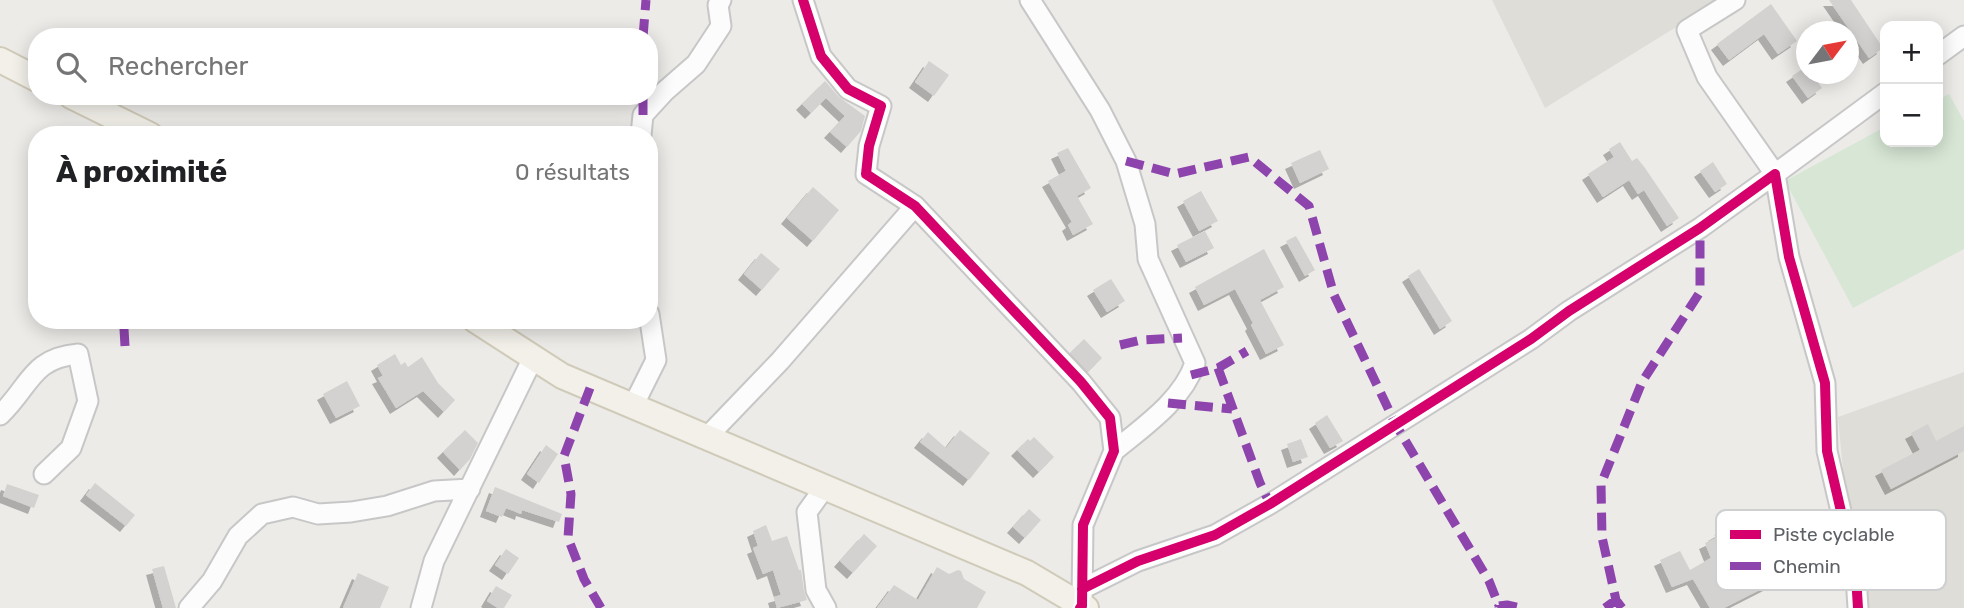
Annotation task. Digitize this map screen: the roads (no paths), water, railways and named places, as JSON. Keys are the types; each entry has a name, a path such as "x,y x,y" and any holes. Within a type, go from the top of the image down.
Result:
{"main road":[{"path":"0,60 28,74"},
{"path":"89,105 132,126"},
{"path":"489,329 562,376 1027,573 1082,603"}],"street":[{"path":"658,99 696,64 721,26 718,5 721,0"},
{"path":"803,0 821,56 848,89 881,106 869,146 866,174 915,206 1081,382 1110,418 1114,451"},
{"path":"1030,0 1100,110 1126,161 1145,224 1148,259 1195,363 1191,375 1175,396 1146,425 1114,451 1083,525 1082,603"},
{"path":"1735,0 1687,30 1707,77 1775,174 1788,257 1825,383 1827,451 1841,510"},
{"path":"1943,51 1964,36"},
{"path":"1082,603 1138,561 1215,535 1270,504 1520,346 1569,311 1700,228 1880,97"},
{"path":"642,126 643,116 653,105"},
{"path":"707,437 780,361 915,206"},
{"path":"633,406 656,360 651,329"},
{"path":"0,415 41,365 61,356 78,354 89,401 71,448 44,474"},
{"path":"421,608 434,561 533,358"},
{"path":"825,487 807,512 816,590 826,608"},
{"path":"189,608 212,581 238,536 262,514 293,507 318,514 351,512 387,506 433,491 470,489"},
{"path":"1857,590 1858,608"}]}
